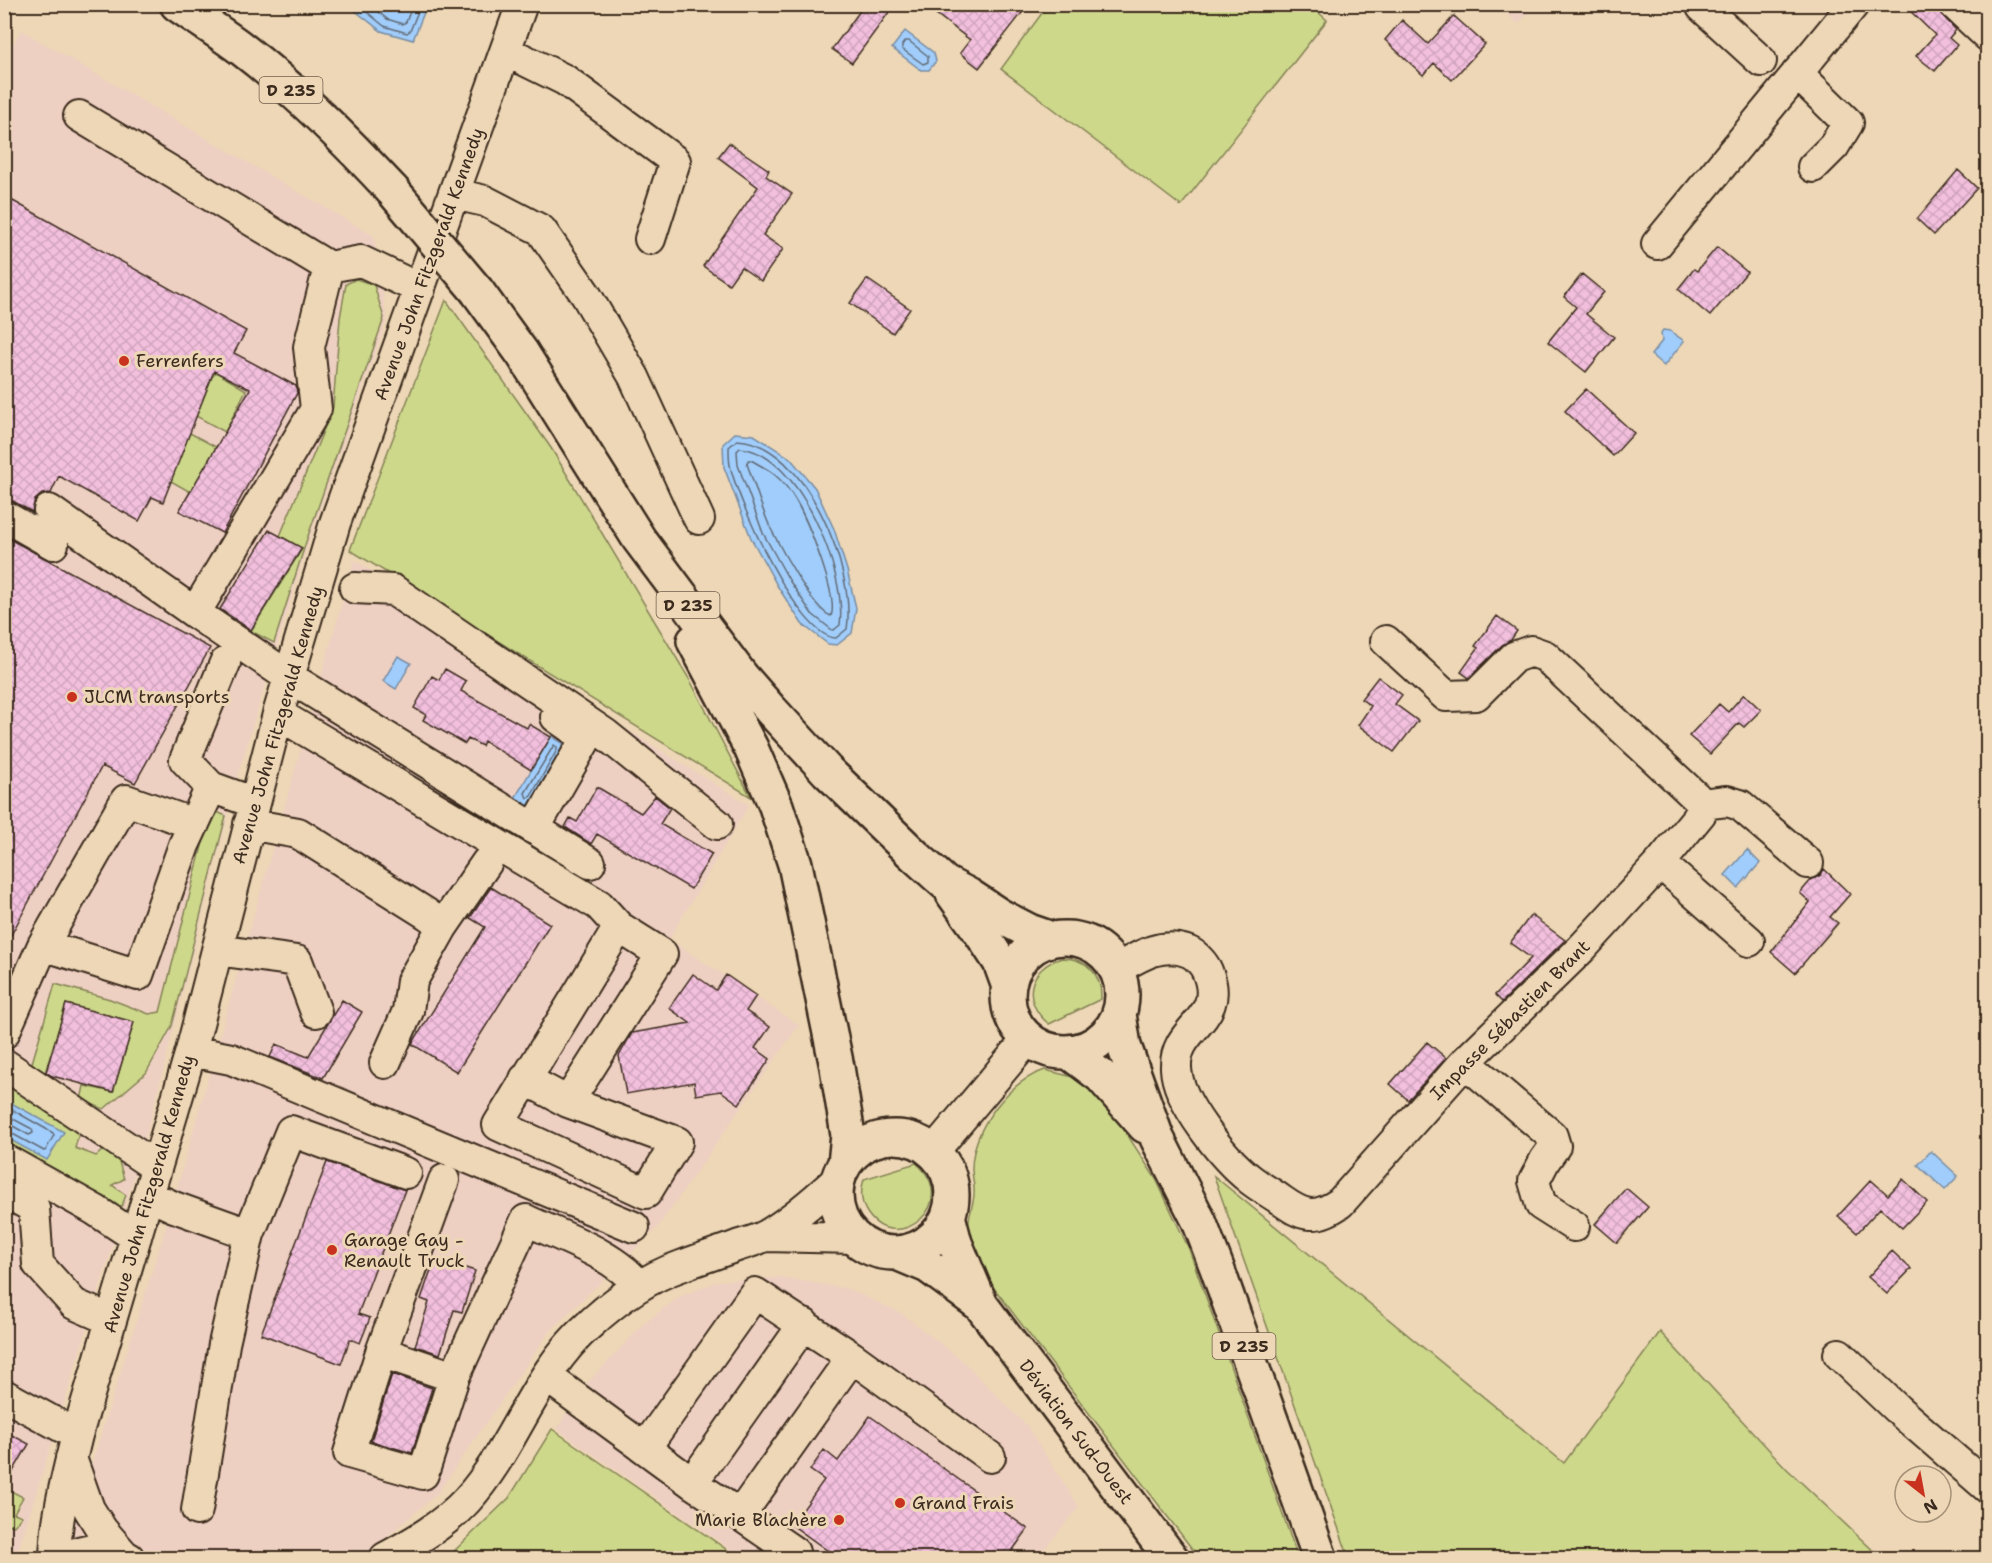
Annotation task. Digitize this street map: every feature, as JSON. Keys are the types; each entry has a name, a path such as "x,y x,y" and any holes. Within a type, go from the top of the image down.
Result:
{"main road":[{"name":"D 235","path":"177,4 241,48 319,114 393,191 477,291 529,363 639,539 741,677 828,772 945,883 1000,962 1008,984"},
{"path":"639,539 751,748 776,806 795,864 837,1067 848,1135 836,1195 838,1210 844,1225 855,1238 867,1246 882,1252 897,1253 913,1250 928,1242 940,1230 948,1216 952,1202 949,1174 939,1157 925,1145 911,1139 896,1136 867,1143 854,1152 841,1171"},
{"name":"D 235","path":"945,883 1000,916 1029,931 1052,939"},
{"path":"1070,938 1086,941 1101,950 1116,969 1123,996 1119,1014 1111,1030 1097,1043 1069,1052 1044,1048 1028,1039 1016,1025 1009,1008 1008,984 1022,957 1036,946 1052,939 1070,938"},
{"name":"D 235","path":"1119,1014 1124,1046 1157,1138 1199,1221 1320,1558"},
{"name":"D 235","path":"1069,1052 1101,1076 1157,1138"},
{"path":"948,1216 956,1243 981,1305"},
{"path":"897,1253 928,1266 981,1305"},
{"name":"Déviation Sud-Ouest","path":"981,1305 1171,1558"}],"street":[{"name":"Avenue John Fitzgerald Kennedy","path":"55,1558 63,1492 74,1447 191,1051 278,714 322,566 335,523 522,4"},
{"path":"1704,4 1702,7 1761,61"},
{"path":"1657,244 1854,4"},
{"path":"1954,4 1988,36"},
{"path":"506,51 565,80 675,161 650,238"},
{"path":"1797,73 1848,123 1834,146 1813,167"},
{"path":"79,116 329,267 361,261 420,289"},
{"path":"454,194 485,201 541,230 586,295 634,377 699,519"},
{"path":"195,613 316,409 309,347 329,267"},
{"path":"49,510 289,677 590,863"},
{"path":"4,516 53,544"},
{"path":"322,566 576,731 584,742 534,829"},
{"path":"355,588 393,590 605,734 717,824"},
{"path":"1386,641 1446,696 1476,695 1514,657 1531,651 1545,656 1702,804 1727,801 1740,805 1808,862"},
{"path":"225,663 185,760 211,787 252,814 298,833 443,926"},
{"path":"278,714 599,905 619,927 662,954 568,1102"},
{"path":"43,945 138,975 184,846 211,787"},
{"path":"4,1033 43,945 126,800 194,824"},
{"name":"Impasse Sébastien Brant","path":"1116,969 1154,949 1172,947 1191,952 1205,966 1212,983 1212,999 1206,1015 1187,1034 1179,1049 1176,1067 1179,1088 1202,1127 1235,1166 1251,1180 1299,1212 1312,1214 1327,1211 1340,1203 1465,1062 1582,948 1660,863 1701,813 1702,804"},
{"path":"385,1063 408,1011 412,981 443,926 487,862"},
{"path":"1660,863 1749,941"},
{"path":"525,1079 568,1102 677,1142 646,1193 498,1125 525,1079 619,927"},
{"path":"217,950 297,961 316,1012"},
{"path":"933,1152 1028,1039"},
{"path":"191,1051 231,1059 634,1227"},
{"path":"1465,1062 1552,1136 1555,1146 1534,1181 1541,1205 1574,1226"},
{"path":"4,1064 152,1181 174,1207 249,1234"},
{"path":"197,1510 224,1344 249,1234 291,1131 406,1173"},
{"path":"4,1159 95,1210 136,1237"},
{"path":"385,1558 418,1551 466,1500 489,1472 546,1376 586,1327 639,1286 677,1267 765,1236 816,1200 841,1171"},
{"path":"423,1474 349,1454 381,1352 444,1179"},
{"path":"4,1191 34,1208 38,1264 74,1304 111,1320"},
{"path":"445,1520 428,1491 423,1474 454,1377 526,1220 616,1263 631,1275 639,1286"},
{"path":"765,1236 855,1238"},
{"path":"645,1448 755,1293 804,1323 990,1457"},
{"path":"692,1483 804,1323"},
{"path":"381,1352 454,1377"},
{"path":"1839,1354 1897,1409 1988,1488"},
{"path":"740,1515 852,1357"},
{"path":"546,1376 692,1483 794,1551"},
{"path":"4,1395 74,1447 89,1509 102,1530 126,1556"},
{"path":"65,1558 79,1551 94,1549 109,1550 126,1556"}],"shaded area":[{"path":"1496,5 1536,5 1518,24"},
{"path":"21,30 374,236 387,320 309,541 240,768 145,1141 16,1558 5,1558 4,60"},
{"path":"354,560 749,805 669,939 799,1025 658,1227 549,1332 437,1494 362,1558 62,1558 166,1227"},
{"path":"781,1277 848,1289 901,1313 963,1361 1027,1426 1079,1507 1037,1558 743,1558 557,1429 577,1394 644,1323 679,1297 718,1281"}],"green space":[{"path":"1048,5 1310,5 1327,20 1181,206 1001,69"},
{"path":"356,279 374,285 384,318 307,539 274,643 251,631 302,549 280,536 333,407 340,318 346,284"},
{"path":"446,300 551,448 691,682 751,797 350,550"},
{"path":"216,372 246,390 225,432 196,416"},
{"path":"188,432 216,447 192,493 162,476"},
{"path":"217,812 226,816 172,1026 146,1073 104,1109 81,1100 84,1086 113,1092 134,1022 66,1004 45,1073 37,1071 32,1063 55,984 110,999 149,1014 160,1012 207,826"},
{"path":"1062,958 1079,961 1091,969 1099,982 1101,999 1049,1024 1034,1006 1032,986 1041,969"},
{"path":"1045,1070 1081,1079 1104,1099 1156,1179 1189,1249 1298,1558 1199,1558 975,1263 968,1227 974,1195 972,1168 979,1138 995,1108 1006,1096 1031,1076"},
{"path":"4,1080 81,1126 75,1148 96,1156 108,1146 116,1151 124,1179 112,1185 126,1195 119,1214 5,1149"},
{"path":"916,1163 929,1178 932,1194 929,1208 920,1219 908,1227 894,1229 880,1226 863,1206 861,1193 864,1179"},
{"path":"1214,1176 1564,1463 1660,1332 1787,1469 1881,1558 1349,1558"},
{"path":"552,1429 739,1558 452,1558 450,1555 509,1498"},
{"path":"5,1488 23,1497 14,1513 22,1516 14,1526 6,1524 5,1529"}],"water":[{"path":"348,5 427,5 413,40 381,31"},
{"path":"905,31 934,53 936,61 929,70 921,70 892,48"},
{"path":"1663,330 1670,331 1684,341 1664,366 1651,355 1662,341"},
{"path":"735,433 754,435 790,458 815,488 834,529 856,608 852,633 837,645 828,644 802,624 751,538 724,467 723,444"},
{"path":"398,656 411,663 396,689 383,681"},
{"path":"551,736 566,745 531,808 515,798"},
{"path":"1747,850 1760,863 1738,888 1725,875"},
{"path":"4,1099 64,1132 47,1160 5,1137"},
{"path":"1931,1151 1958,1176 1945,1190 1918,1165"}],"building":[{"path":"865,4 895,4 852,63 832,49"},
{"path":"923,4 1029,4 979,68 960,53 970,40"},
{"path":"1903,4 1932,4 1956,30 1949,38 1957,45 1935,71 1916,56 1935,35"},
{"path":"1454,16 1485,44 1452,80 1434,63 1423,75 1385,40 1402,20 1428,44"},
{"path":"729,143 769,170 766,176 792,194 763,235 783,249 761,281 741,267 729,284 703,266 758,187 718,157"},
{"path":"1958,170 1977,188 1934,235 1917,219"},
{"name":"Ferrenfers","path":"4,196 246,331 234,353 296,386 297,393 222,533 179,511 250,389 214,371 163,502 152,497 139,521 59,476 51,493 42,494 35,500 32,512 13,501 4,499"},
{"path":"1717,247 1747,272 1710,316 1678,289 1694,269 1697,271"},
{"path":"1582,274 1604,292 1586,314 1614,337 1586,372 1548,342 1576,307 1564,297"},
{"path":"867,279 910,309 893,333 850,303"},
{"path":"1586,389 1634,433 1613,456 1565,411"},
{"path":"269,530 302,548 251,630 220,609"},
{"name":"JLCM transports","path":"4,536 210,648 135,783 102,766 4,948"},
{"path":"1497,616 1517,631 1511,640 1502,645 1469,678 1461,672 1478,648 1475,646"},
{"path":"445,669 466,681 461,691 527,728 529,724 551,737 531,770 484,741 482,746 468,739 465,744 423,720 426,715 414,708 432,676 439,680"},
{"path":"1378,677 1402,695 1395,704 1418,721 1394,752 1358,725 1371,706 1361,699"},
{"path":"1744,694 1761,710 1744,727 1739,723 1710,754 1689,736 1719,704 1728,712"},
{"path":"597,787 641,813 655,796 670,808 660,824 712,854 691,889 597,834 591,844 565,827 570,818 577,822"},
{"path":"1824,869 1850,894 1830,917 1838,923 1795,973 1771,952 1810,902 1800,893 1811,880 1821,875"},
{"path":"491,887 550,924 457,1072 412,1044 485,927 470,918"},
{"path":"1531,915 1565,940 1502,1002 1495,995 1531,958 1510,943"},
{"path":"693,974 716,990 726,975 756,996 746,1011 770,1027 755,1048 770,1059 739,1104 721,1091 696,1095 694,1082 626,1094 619,1056 632,1033 690,1023 669,1008"},
{"path":"342,1000 362,1012 323,1078 270,1057 276,1044 308,1057"},
{"path":"66,1004 134,1022 113,1092 52,1076 46,1072"},
{"path":"1427,1042 1446,1058 1408,1100 1390,1084"},
{"path":"327,1162 405,1190 358,1314 370,1318 360,1343 350,1339 341,1364 261,1334"},
{"path":"1903,1179 1927,1202 1902,1228 1880,1208 1857,1233 1838,1216 1871,1180 1888,1195"},
{"path":"1626,1188 1648,1207 1617,1243 1595,1224"},
{"path":"1892,1251 1911,1269 1887,1294 1868,1277"},
{"path":"435,1258 475,1271 462,1312 454,1310 440,1354 415,1346 429,1302 421,1299"},
{"path":"392,1374 432,1388 412,1453 371,1441"},
{"name":"Grand Frais","path":"870,1416 1028,1529 1007,1558 838,1558 792,1525 824,1480 810,1470 824,1450 838,1461"},
{"path":"4,1431 29,1444 4,1487"}],"railway":[{"path":"4,22 14,4"}],"place":[{"name":"Ferrenfers","path":"124,361"},
{"name":"JLCM transports","path":"72,697"},
{"name":"Garage Gay - Renault Truck","path":"332,1250"},
{"name":"Grand Frais","path":"900,1503"},
{"name":"Marie Blachère","path":"839,1520"}]}
